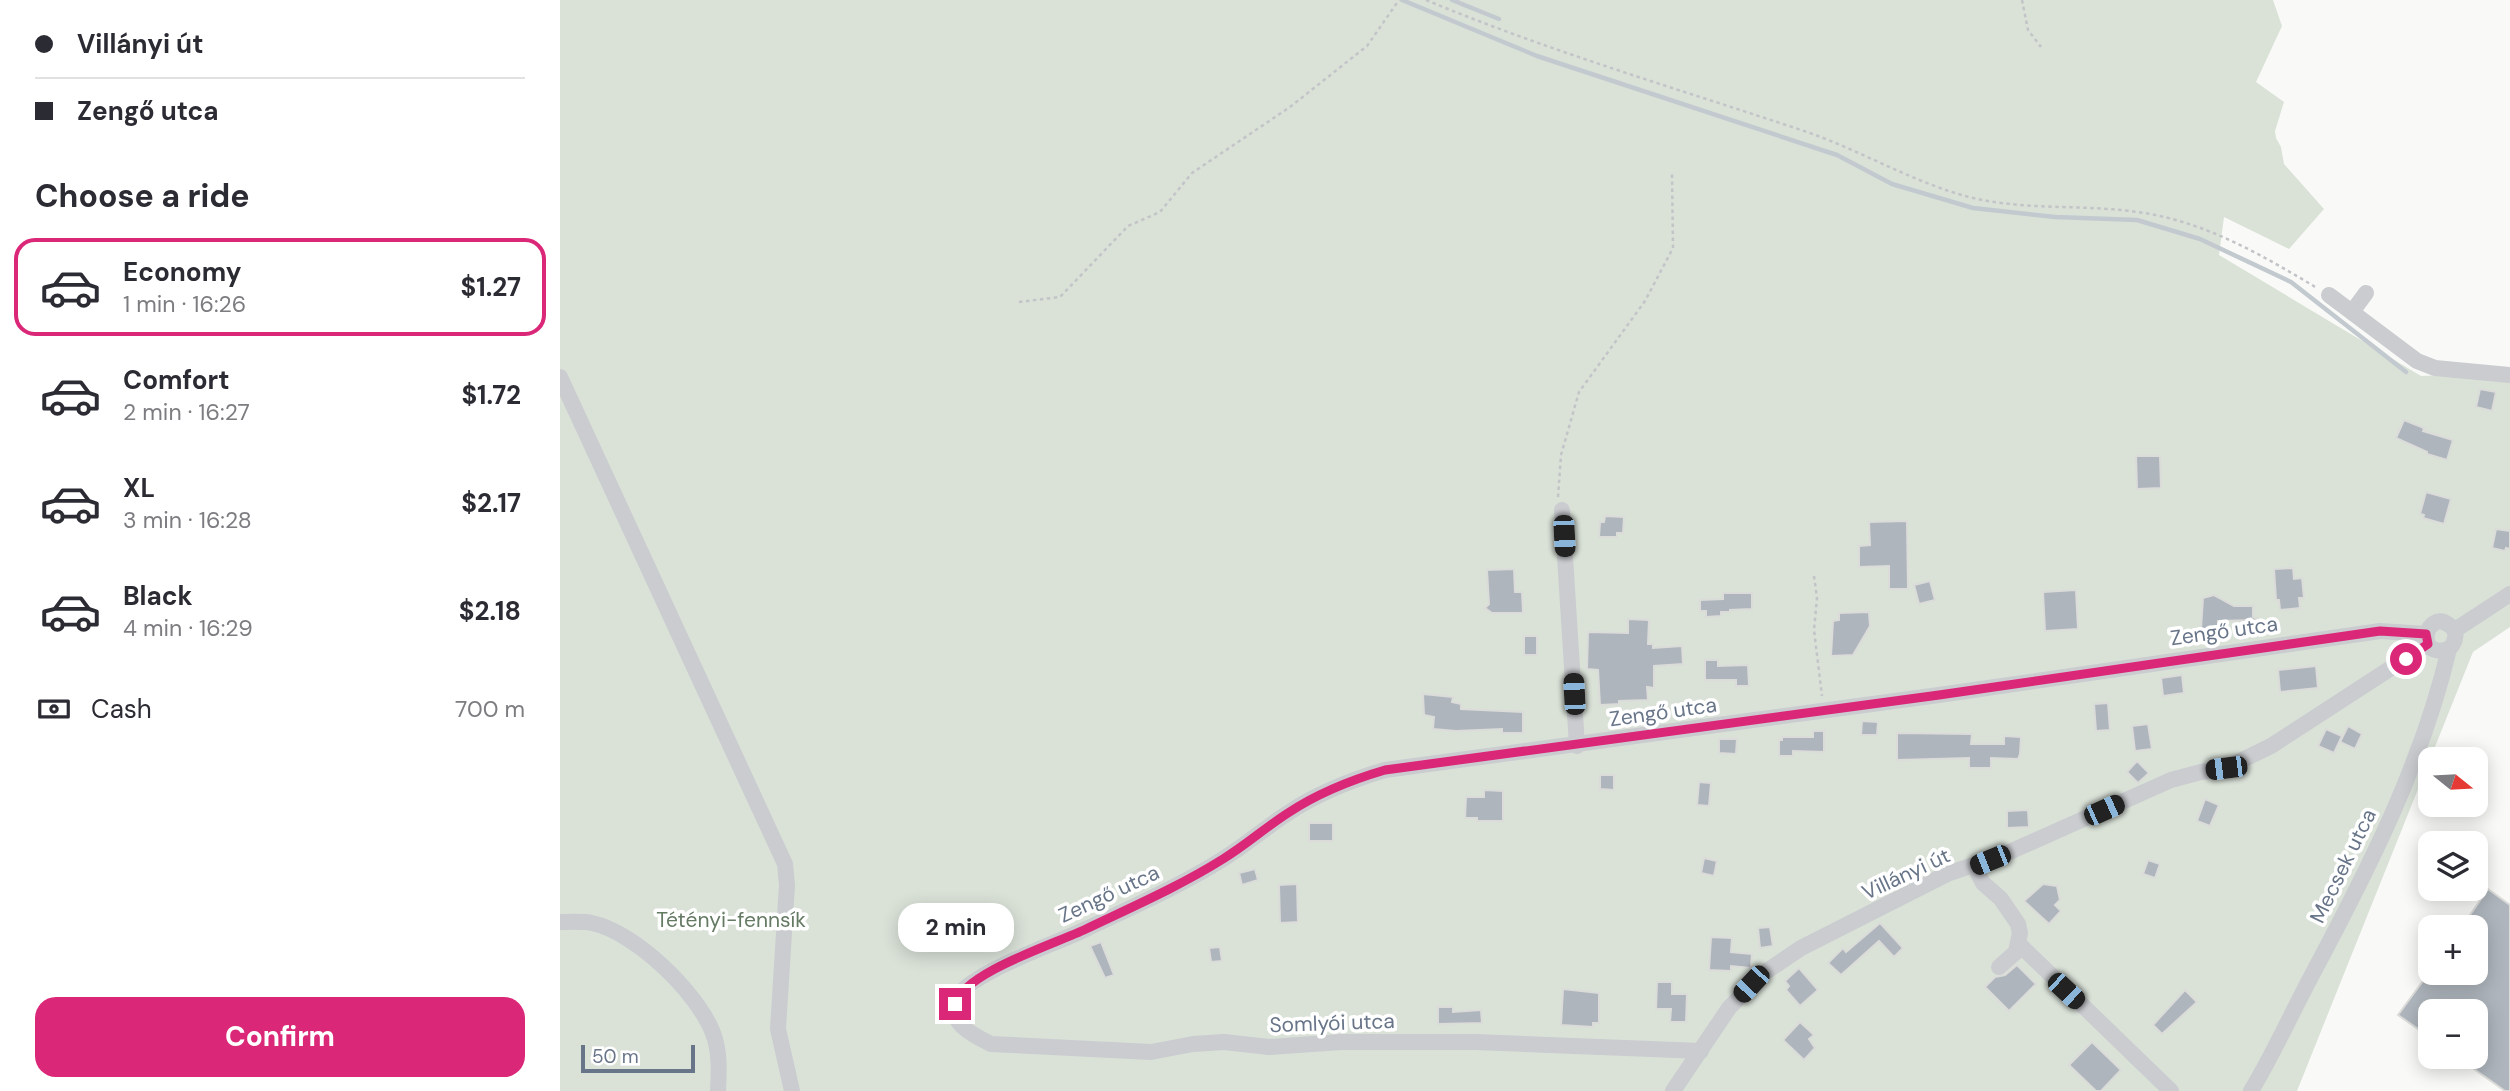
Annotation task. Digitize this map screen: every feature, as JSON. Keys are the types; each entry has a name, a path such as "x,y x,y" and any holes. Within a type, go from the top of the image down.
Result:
{"street":[{"path":"2352,312 2366,293"},
{"path":"2329,295 2405,354 2426,365 2510,375"},
{"path":"560,377 785,864 787,885 778,1029 792,1091"},
{"path":"1562,510 1577,746"},
{"path":"2455,630 2510,594"},
{"path":"2439,621 2448,623 2455,630 2454,644 2449,649 2434,650 2427,639 2430,626 2439,621"},
{"name":"Zengő utca","path":"968,1032 959,1023 954,1010 957,998 968,986 999,967 1079,933 1195,876 1289,812 1331,789 1385,770 1577,746 2380,631 2427,639"},
{"name":"Villányi út","path":"1673,1091 1729,1008 1751,984 1801,948 1947,874 1974,866 2171,780 2226,768 2248,759 2427,639"},
{"name":"Mecsek utca","path":"2251,1091 2364,878 2409,775 2439,692 2449,649"},
{"path":"1974,866 1983,883 2001,899 2018,924 2019,944 2016,951 2000,967"},
{"path":"560,922 593,923 626,938 661,963 690,997 712,1032 720,1064 718,1091"},
{"path":"2019,944 2171,1091"},
{"name":"Somlyói utca","path":"968,1032 991,1044 1151,1052 1193,1044 1224,1042 1269,1047 1340,1042 1530,1043 1701,1051"}],"path":[{"path":"1019,302 1060,297 1128,226 1160,212 1192,173 1290,107 1367,46 1399,0"},
{"path":"1426,0 1515,36 1811,133 1924,183 1970,197 2041,207 2138,212 2163,216 2206,230 2256,252 2329,295"},
{"path":"2022,0 2028,30 2041,47"},
{"path":"1562,510 1558,496 1561,455 1579,392 1645,301 1673,248 1672,174"},
{"path":"1814,576 1817,598 1814,630 1823,710"}],"green space":[{"name":"Tétényi-fennsík","path":"560,0 2273,0 2282,26 2256,82 2284,102 2275,131 2284,164 2324,209 2289,249 2224,217 2219,255 2421,376 2510,372 2510,627 2473,652 2435,747 2418,747 2418,789 2297,1091 560,1091"}],"building":[{"path":"2480,389 2496,392 2492,411 2476,407"},
{"path":"2404,420 2424,428 2423,431 2453,440 2447,460 2427,454 2396,438"},
{"path":"2136,456 2160,456 2161,488 2137,489"},
{"path":"2426,492 2451,499 2444,524 2423,518 2424,515 2420,514"},
{"path":"1605,516 1624,517 1623,533 1617,533 1617,537 1599,537 1600,522 1604,522"},
{"path":"1907,521 1908,589 1889,589 1889,566 1859,567 1859,546 1870,545 1869,522"},
{"path":"2496,529 2510,531 2510,549 2506,548 2505,551 2492,548"},
{"path":"2293,568 2294,579 2302,578 2304,598 2299,598 2300,608 2280,610 2279,600 2276,600 2274,569"},
{"path":"1514,569 1515,592 1522,592 1523,613 1492,613 1485,608 1489,604 1487,570"},
{"path":"1930,581 1935,600 1919,604 1914,585"},
{"path":"2076,590 2078,629 2045,631 2043,592"},
{"path":"1723,593 1752,593 1752,609 1730,610 1721,612 1721,616 1706,617 1706,611 1700,611 1700,600 1723,599"},
{"path":"2214,595 2234,606 2253,606 2253,617 2259,620 2218,621 2218,629 2201,629 2203,598"},
{"path":"1869,612 1870,626 1853,655 1831,656 1833,621 1839,620 1839,613"},
{"path":"1628,619 1649,620 1648,644 1653,644 1653,648 1682,646 1683,664 1654,666 1654,688 1647,687 1648,700 1600,705 1598,670 1587,669 1588,632 1628,633"},
{"path":"1524,636 1537,636 1537,655 1524,655"},
{"path":"1705,660 1718,660 1718,666 1748,665 1749,686 1736,686 1736,680 1705,680"},
{"path":"2316,666 2318,688 2280,692 2278,670"},
{"path":"2182,675 2184,693 2163,696 2161,678"},
{"path":"1423,694 1453,697 1452,702 1461,704 1461,709 1523,712 1523,733 1502,733 1502,729 1433,729 1434,717 1424,715"},
{"path":"2108,703 2110,730 2096,731 2094,704"},
{"path":"1862,721 1878,722 1877,735 1861,735"},
{"path":"2148,724 2152,749 2135,751 2132,726"},
{"path":"2348,726 2362,734 2355,749 2340,742"},
{"path":"2326,729 2342,736 2334,753 2318,746"},
{"path":"1813,731 1824,731 1824,752 1793,751 1793,756 1779,756 1779,740 1782,740 1782,737 1813,737"},
{"path":"1897,733 1972,734 1971,744 2004,744 2004,736 2021,737 2020,754 2018,759 1991,758 1991,768 1969,768 1969,758 1897,760"},
{"path":"1719,739 1737,739 1736,754 1719,753"},
{"path":"2137,761 2149,773 2138,783 2127,772"},
{"path":"1600,775 1614,775 1614,790 1600,789"},
{"path":"1699,782 1711,783 1709,806 1697,805"},
{"path":"1484,790 1503,791 1503,821 1465,818 1466,797 1484,797"},
{"path":"2205,799 2219,805 2210,826 2197,821"},
{"path":"2028,810 2029,827 2007,828 2007,811"},
{"path":"1309,823 1333,823 1333,841 1309,841"},
{"path":"1704,858 1717,861 1714,876 1701,873"},
{"path":"2148,860 2160,864 2155,878 2143,874"},
{"path":"1255,869 1258,880 1242,885 1239,873"},
{"path":"1297,884 1298,922 1280,923 1279,885"},
{"path":"2043,884 2057,886 2060,900 2055,905 2061,911 2049,924 2024,901"},
{"path":"2488,889 2510,905 2510,1091 2505,1091 2474,1069 2488,1069 2488,999 2418,999 2418,1029 2398,1015 2420,985 2488,985 2488,915 2470,915 2480,901 2488,901"},
{"path":"1880,923 1903,948 1894,957 1879,941 1841,975 1828,963 1843,948 1846,952"},
{"path":"1770,927 1773,946 1760,948 1758,928"},
{"path":"1711,937 1732,938 1731,952 1752,954 1751,968 1731,966 1731,971 1709,970"},
{"path":"1101,942 1114,975 1105,978 1090,946"},
{"path":"1220,947 1222,961 1211,962 1209,948"},
{"path":"2017,965 2036,984 2009,1011 1985,987 1995,977 2005,975"},
{"path":"1799,968 1818,990 1800,1006 1786,990 1789,986 1785,981"},
{"path":"1657,982 1672,982 1672,994 1687,994 1686,1022 1670,1022 1671,1009 1656,1009"},
{"path":"1563,989 1599,993 1599,1023 1593,1023 1593,1027 1561,1025"},
{"path":"2185,990 2197,1002 2162,1034 2153,1025"},
{"path":"1438,1007 1453,1007 1453,1012 1481,1010 1482,1023 1438,1024"},
{"path":"1800,1022 1814,1035 1809,1039 1815,1048 1804,1060 1783,1040"},
{"path":"2092,1042 2121,1070 2101,1091 2096,1091 2069,1065"}],"waterway":[{"path":"1402,0 1537,56 1837,155 1892,184 1973,208 2055,217 2137,220 2200,239 2291,282 2406,372"},
{"path":"1452,0 1499,19"}],"route":[{"path":"955,1004 960,993 968,986 999,967 1079,933 1162,893 1225,858 1289,812 1331,789 1385,770 1577,746 2380,631 2426,634 2428,644 2406,659"}]}
